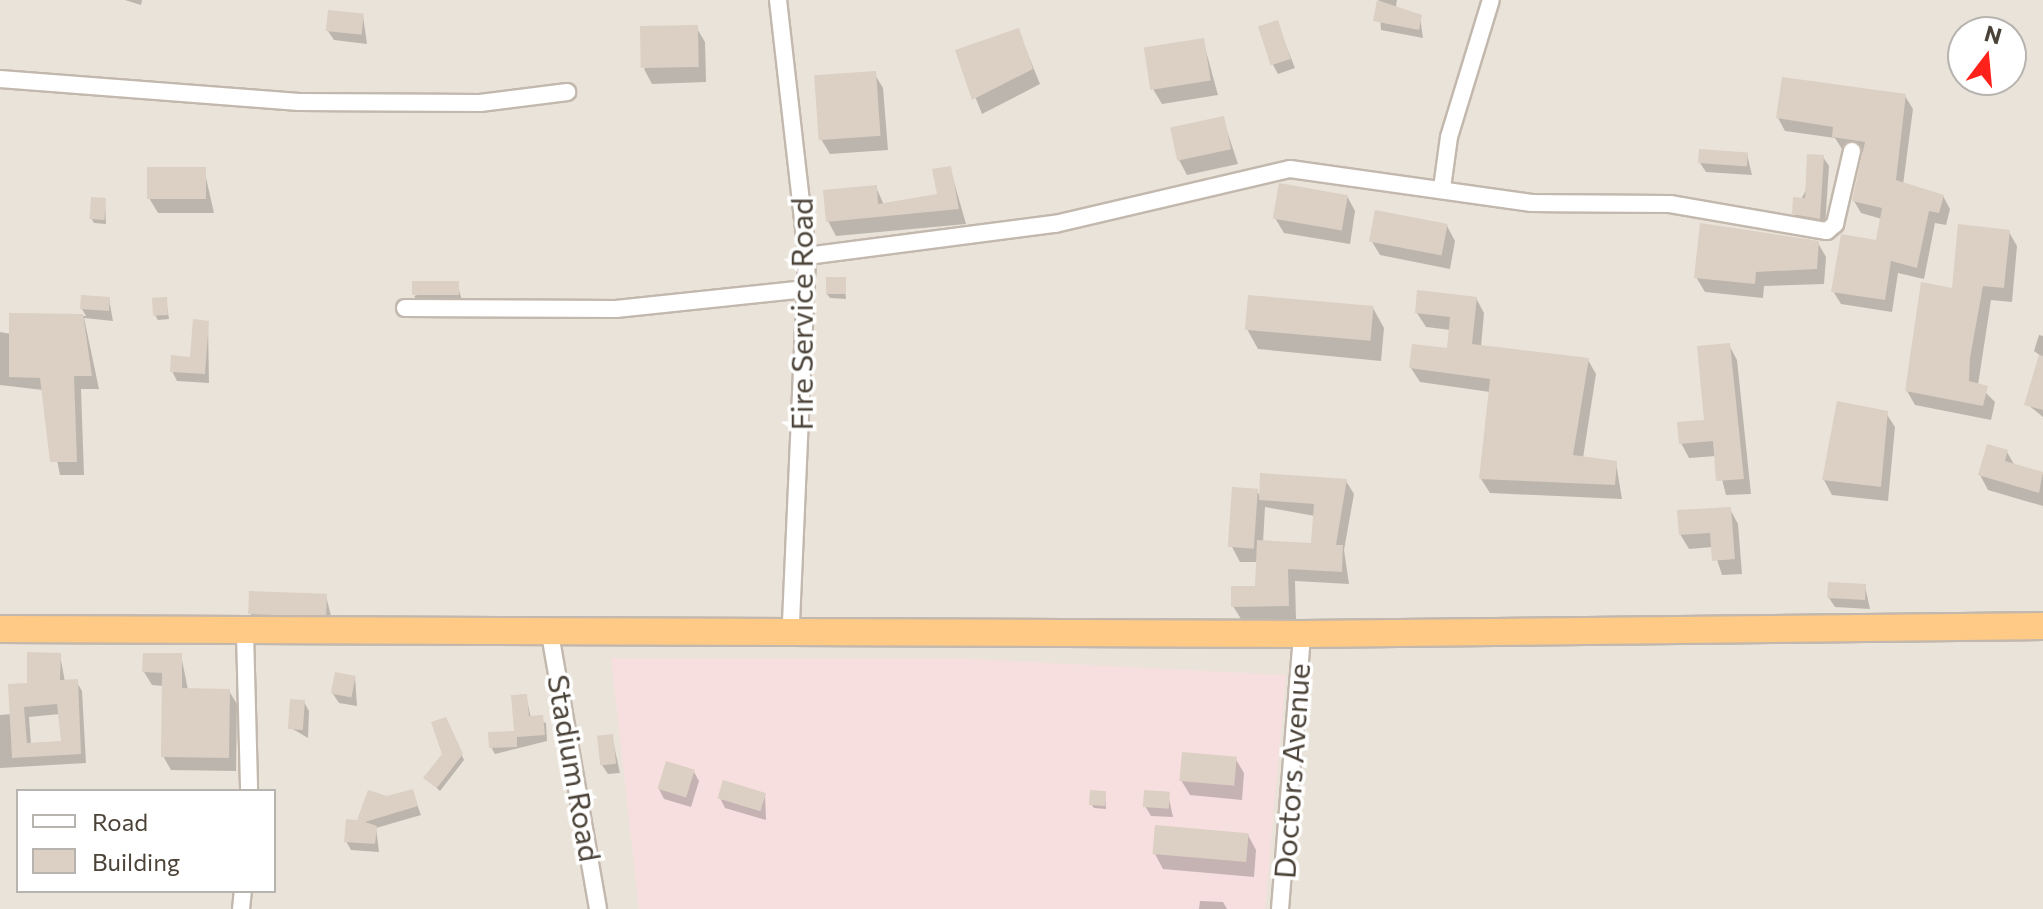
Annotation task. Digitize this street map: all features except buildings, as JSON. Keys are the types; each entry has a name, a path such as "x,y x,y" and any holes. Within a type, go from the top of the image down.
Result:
{"highway":[{"path":"0,629 245,633 549,628 1302,634 2043,626"}],"street":[{"name":"Fire Service Road","path":"778,0 807,256 791,629"},
{"path":"1442,188 1449,137 1491,0"},
{"path":"0,79 299,102 480,103 567,92"},
{"path":"807,256 1055,224 1277,170 1442,188 1545,204 1670,204 1827,231 1835,224 1852,151"},
{"path":"405,308 616,309 806,289"},
{"name":"Stadium Road","path":"549,628 598,909"},
{"path":"245,633 249,789"},
{"name":"Doctors Avenue","path":"1280,909 1302,634"}],"shaded area":[{"path":"0,0 2043,0 2043,909 0,909"},
{"path":"611,658 954,658 1286,675 1265,909 639,909"}]}
